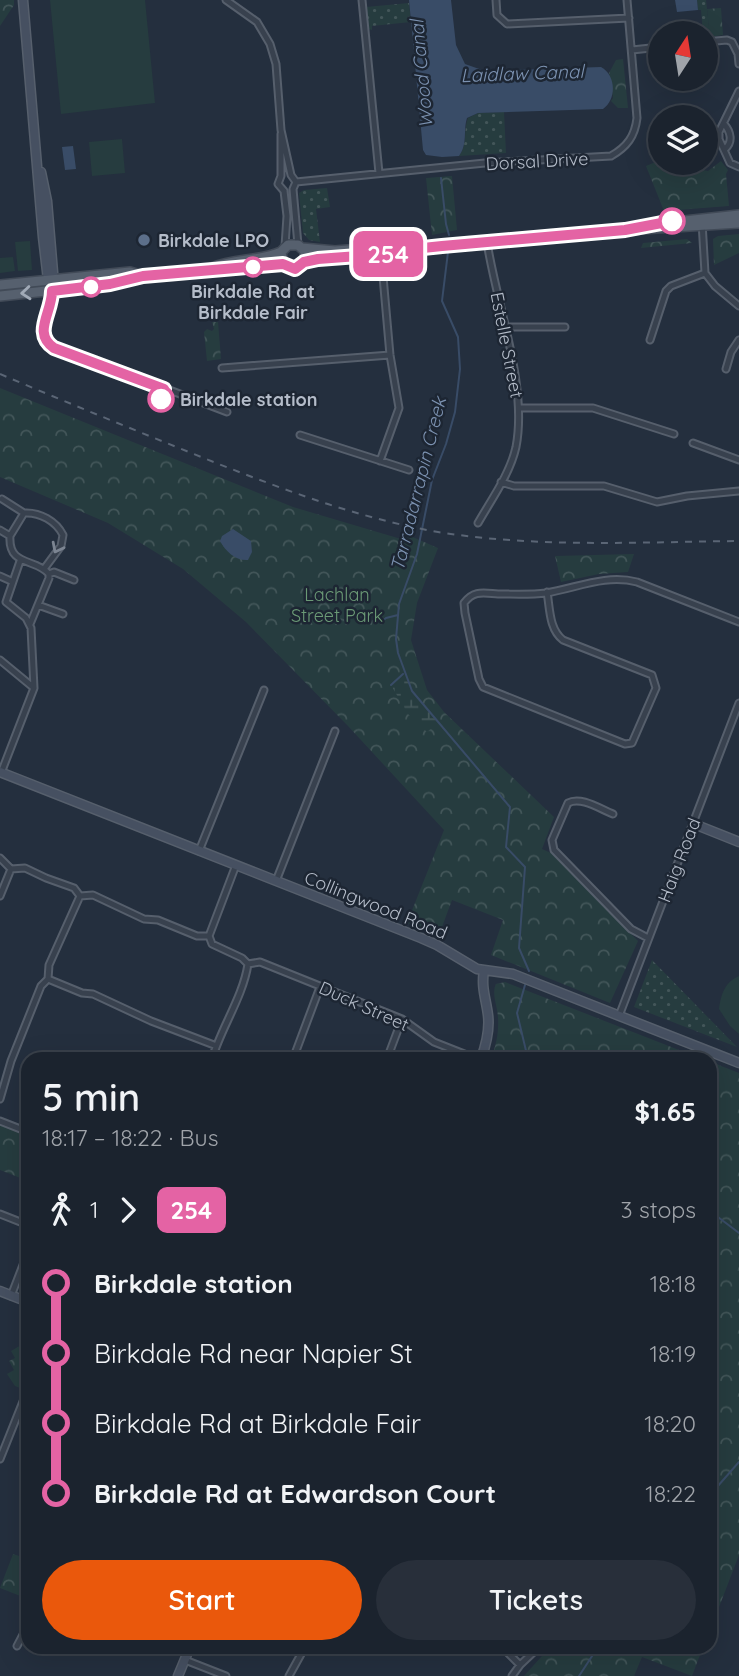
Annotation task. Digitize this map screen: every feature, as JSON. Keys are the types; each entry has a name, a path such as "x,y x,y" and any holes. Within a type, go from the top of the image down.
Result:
{"main road":[{"path":"702,222 739,215"},
{"path":"210,269 225,262 269,258 291,244 335,251 412,252 447,245 625,230 653,224 739,223"},
{"path":"300,246 306,255 304,262"},
{"path":"283,249 283,264"},
{"path":"0,296 110,284 143,276 210,269 283,264 295,269 304,262 318,259 381,251"},
{"path":"0,285 130,272 143,276"}],"street":[{"path":"23,0 52,291 44,339 49,344 227,412"},
{"path":"226,0 257,22 271,44 281,130 281,176 278,184 284,191 287,216 283,249"},
{"path":"237,7 243,0"},
{"path":"362,0 379,173"},
{"path":"496,0 497,15 507,24 629,18"},
{"name":"Dorsal Drive","path":"296,182 485,163 611,156 626,146 636,128 627,0"},
{"path":"732,42 737,33"},
{"path":"718,41 732,42 739,64"},
{"path":"632,50 648,48"},
{"path":"739,92 719,132 719,139 730,163 739,167"},
{"path":"724,124 730,135 730,142 725,149"},
{"path":"281,130 291,175 296,182 293,189 300,246"},
{"path":"281,176 291,175"},
{"path":"284,191 293,189"},
{"path":"702,222 705,274 739,306"},
{"name":"Estelle Street","path":"478,523 501,482 515,449 519,408 506,327 487,242"},
{"path":"380,461 398,408 390,355 381,251"},
{"path":"650,340 666,291 671,286 705,274"},
{"path":"506,327 565,327"},
{"path":"726,369 731,352 739,340"},
{"path":"222,368 390,355"},
{"path":"519,408 593,408 674,434"},
{"path":"300,435 409,470"},
{"path":"693,443 739,460"},
{"path":"501,482 513,486 604,486 657,502 739,491"},
{"path":"2,499 24,513 42,516 57,526 63,535 61,546 46,572"},
{"path":"24,513 10,536 11,549 20,561 74,580"},
{"path":"0,530 10,536"},
{"path":"20,561 3,600 30,624"},
{"path":"1,773 34,688 30,624 50,578 46,572"},
{"path":"0,576 11,582"},
{"path":"547,593 553,628 557,635 652,675 655,680 656,688 632,743 625,744 483,687 464,603 476,592 547,593 621,578 739,622"},
{"path":"38,605 63,614"},
{"path":"0,660 34,688"},
{"path":"199,851 264,690"},
{"name":"Haig Road","path":"619,1016 739,704"},
{"path":"275,881 335,731"},
{"name":"Collingwood Road","path":"1,773 429,941 469,966 484,971 513,974 711,1052"},
{"path":"613,814 580,801 573,800 568,803 552,840 554,850 631,929 649,938"},
{"path":"694,824 739,842"},
{"path":"0,858 11,869"},
{"path":"0,1099 11,1061 41,986 48,979 49,965 80,896 88,893 144,919 158,920 197,936 209,936 236,866"},
{"path":"11,869 25,867 74,888 80,896"},
{"path":"0,896 11,869"},
{"name":"Duck Street","path":"209,936 212,944 242,958 248,964 260,962 402,1019 434,1042 460,1052"},
{"path":"213,1052 246,980 248,964"},
{"path":"482,1052 487,1039 489,1021 482,987 484,971"},
{"path":"48,979 82,993 93,994 151,1021 214,1045"},
{"path":"296,1052 320,987"},
{"path":"390,1052 402,1019"},
{"name":"Collingwood Road","path":"717,1054 739,1063"},
{"path":"0,1121 21,1129"},
{"path":"0,1214 21,1222"},
{"path":"11,1296 21,1270"},
{"path":"0,1292 21,1300"},
{"path":"0,1459 21,1406"},
{"path":"17,1646 21,1638"},
{"path":"178,1676 187,1654"},
{"path":"289,1676 301,1654"},
{"path":"509,1654 520,1665"},
{"path":"512,1676 532,1654"},
{"path":"185,1660 226,1676"}],"green space":[{"path":"0,0 14,0 14,5 0,26"},
{"path":"50,0 145,0 155,103 61,114"},
{"path":"697,0 706,0 708,21 702,21 701,10 698,10"},
{"path":"409,3 411,22 372,26 372,30 369,29 366,7"},
{"path":"721,8 723,35 718,36 718,21 708,21 707,9"},
{"path":"623,59 628,108 618,108 611,101 613,98 609,73 616,60"},
{"path":"504,112 506,153 459,156 464,147 468,118 478,113"},
{"path":"122,139 125,173 92,176 89,142"},
{"path":"721,161 728,170 726,174 729,206 664,211 650,175 718,175 718,163"},
{"path":"452,176 457,230 432,235 426,178"},
{"path":"327,188 330,207 316,209 320,242 309,240 303,233 299,193"},
{"path":"739,234 739,253 714,265 713,239"},
{"path":"687,239 692,243 641,248 643,243"},
{"path":"30,241 32,270 18,271 15,242"},
{"path":"13,257 15,271 0,273 0,258"},
{"path":"212,322 218,322 221,359 207,361 204,332 214,329"},
{"name":"Lachlan Street Park","path":"0,388 293,507 401,539 408,535 438,548 417,603 411,640 427,690 444,712 554,817 542,849 551,853 638,941 610,1003 491,955 503,920 452,900 439,935 407,923 444,830 348,726 246,622 183,569 108,523 0,477"},
{"path":"634,554 628,572 599,574 561,582 555,556"},
{"path":"404,673 412,691 440,721 427,732 408,714 391,685"},
{"path":"652,960 737,1047 634,1007"},
{"path":"739,976 739,1034 719,1009 724,989"},
{"path":"505,982 684,1052 493,1052 498,1029 494,996 496,984"},
{"path":"717,1064 739,1073 739,1555 717,1612"},
{"path":"0,1125 21,1133 21,1178 0,1170"},
{"path":"21,1345 21,1388 15,1386 7,1374 14,1370 9,1361 15,1358 11,1351"},
{"path":"13,1554 21,1557 21,1596 0,1588"},
{"path":"544,1654 700,1654 692,1676 642,1657 634,1676 524,1676"}],"water":[{"path":"409,0 451,0 456,45 465,64 485,71 601,67 612,81 608,105 603,109 478,113 467,118 459,156 426,155 423,150"},
{"path":"675,0 697,0 698,10 677,12"},
{"path":"73,146 76,169 65,170 62,147"},
{"path":"233,529 251,541 252,552 248,560 232,555 220,541 222,536"}],"waterway":[{"name":"Tarradarrapin Creek","path":"441,178 449,235"},
{"name":"Tarradarrapin Creek","path":"448,252 442,301 458,337 460,369 455,412 432,480 417,554 399,604 396,639 398,653 412,691 510,807 506,847 525,867 519,948 529,971"},
{"path":"381,622 398,615"},
{"path":"391,685 403,674"},
{"name":"Tarradarrapin Creek","path":"525,985 517,1013 526,1052"},
{"name":"Tarradarrapin Creek","path":"717,1216 739,1233"},
{"path":"717,1487 739,1462"},
{"path":"579,1676 593,1654"}],"railway":[{"path":"0,374 263,481 320,502 408,526 475,537 550,542 739,541"}],"bus line":[{"name":"254","path":"161,399 164,389 54,348 46,342 43,329 51,305 52,291 110,284 143,276 210,269 283,264 295,269 304,262 318,259 625,230 672,221"}],"place":[{"name":"Birkdale LPO","path":"144,240"},
{"name":"Birkdale Rd at Birkdale Fair","path":"253,267"},
{"name":"Birkdale station","path":"161,399"}],"water label":[{"name":"Laidlaw Canal","path":"522,73"},
{"name":"Wood Canal","path":"421,74"}]}
